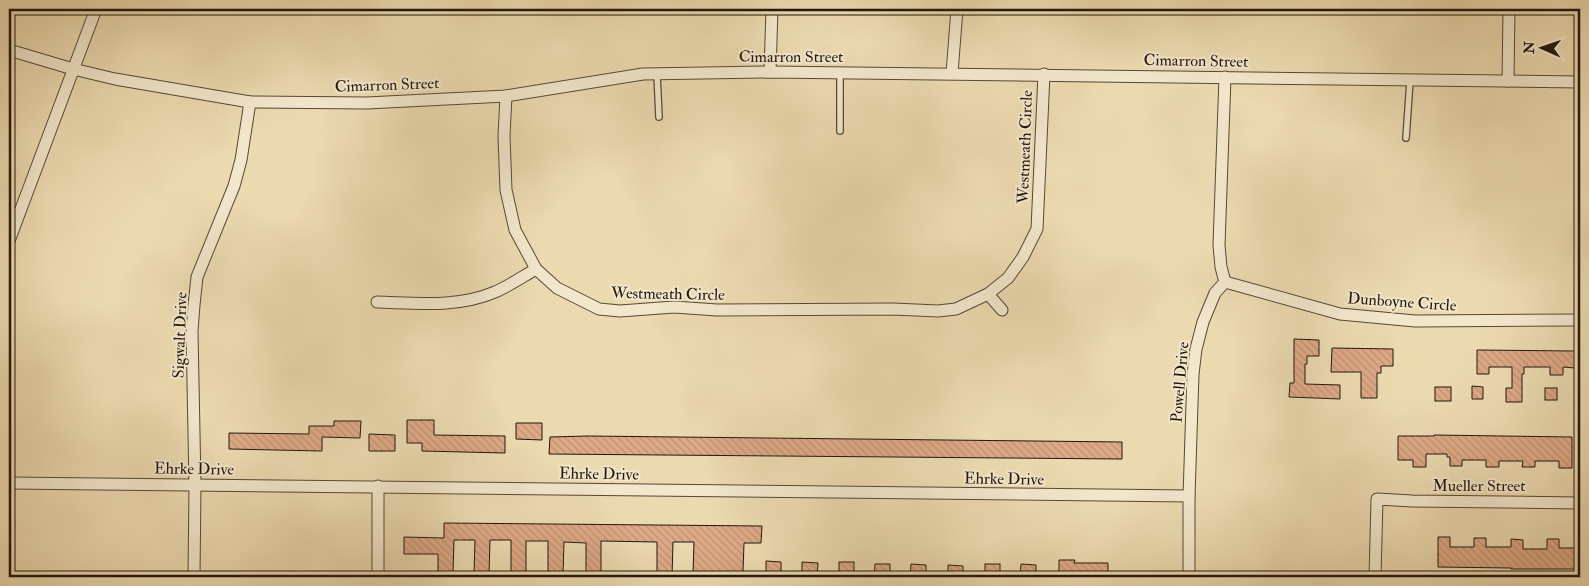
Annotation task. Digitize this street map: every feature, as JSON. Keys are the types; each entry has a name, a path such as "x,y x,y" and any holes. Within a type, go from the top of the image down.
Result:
{"street":[{"path":"9,241 96,9"},
{"path":"770,72 772,9"},
{"path":"952,73 957,9"},
{"path":"1508,81 1510,9"},
{"name":"Cimarron Street","path":"9,50 73,69 161,88 250,102 367,103 506,96 604,79 656,74 770,72 1580,82"},
{"name":"Westmeath Circle","path":"506,96 504,136 506,190 515,230 536,269 557,288 578,299 599,309 620,311 674,308 717,310 893,309 938,311 956,309 988,294 1008,278 1023,256 1037,229 1044,74"},
{"path":"1225,77 1218,245 1225,282"},
{"name":"Sigwalt Drive","path":"194,577 195,485 192,331 197,277 234,186 241,160 250,102"},
{"path":"377,302 444,304 479,298 496,292 536,269"},
{"name":"Dunboyne Circle","path":"1225,282 1340,314 1415,321 1580,320"},
{"name":"Powell Drive","path":"1189,577 1189,496 1196,349 1203,322 1215,293 1225,282"},
{"path":"988,294 1002,310"},
{"name":"Ehrke Drive","path":"9,483 1189,496"},
{"path":"378,486 378,577"},
{"name":"Mueller Street","path":"1375,577 1377,500 1580,503"}],"lane":[{"path":"840,73 840,131"},
{"path":"656,74 658,117"},
{"path":"1406,138 1410,80"}],"building":[{"path":"1294,339 1319,340 1319,356 1307,356 1305,384 1340,385 1340,399 1289,397 1290,383 1294,383"},
{"path":"1332,348 1393,349 1393,366 1381,366 1381,373 1377,373 1377,398 1361,398 1361,372 1331,372"},
{"path":"1477,350 1575,351 1575,368 1563,367 1563,375 1550,375 1550,367 1524,367 1524,374 1522,374 1522,402 1506,402 1506,388 1512,388 1512,367 1489,367 1489,374 1477,374"},
{"path":"1472,386 1483,387 1483,399 1472,399"},
{"path":"1435,387 1451,387 1451,401 1435,401"},
{"path":"1545,388 1557,388 1557,400 1545,400"},
{"path":"407,420 434,420 434,435 505,436 505,453 422,451 422,443 407,443"},
{"path":"334,421 361,421 360,438 322,437 322,451 229,449 229,433 309,434 309,426 334,426"},
{"path":"516,423 542,423 542,440 516,439"},
{"path":"369,434 395,435 395,451 369,451"},
{"path":"1398,436 1572,437 1572,468 1559,468 1559,461 1535,461 1535,467 1522,467 1523,461 1499,461 1499,467 1486,467 1486,460 1462,460 1462,466 1450,466 1450,457 1447,457 1447,454 1426,454 1426,467 1413,467 1413,460 1398,460"},
{"path":"550,437 1122,442 1122,459 549,454"},
{"path":"444,523 762,526 761,543 744,543 743,572 709,572 709,575 693,574 694,542 673,542 672,577 657,576 657,542 601,541 601,575 586,575 586,543 564,542 563,575 548,575 548,541 526,541 526,575 511,574 511,540 490,540 489,574 474,574 475,540 454,540 453,573 438,573 438,554 404,554 404,537 444,538"},
{"path":"1438,537 1450,537 1450,547 1474,547 1474,538 1486,538 1486,547 1511,547 1511,539 1523,540 1523,549 1547,549 1547,539 1559,539 1559,548 1575,548 1575,569 1438,567"},
{"path":"1059,560 1075,560 1074,563 1108,563 1108,577 1059,575"},
{"path":"766,561 781,562 781,577 766,577"},
{"path":"802,562 818,563 817,577 802,577"},
{"path":"839,562 854,562 854,577 839,577"},
{"path":"875,564 890,564 890,577 874,577"},
{"path":"911,564 926,565 926,577 910,577"},
{"path":"985,564 1000,564 1000,577 985,577"},
{"path":"1021,564 1036,565 1036,577 1020,577"},
{"path":"948,565 963,566 963,577 948,577"}]}
